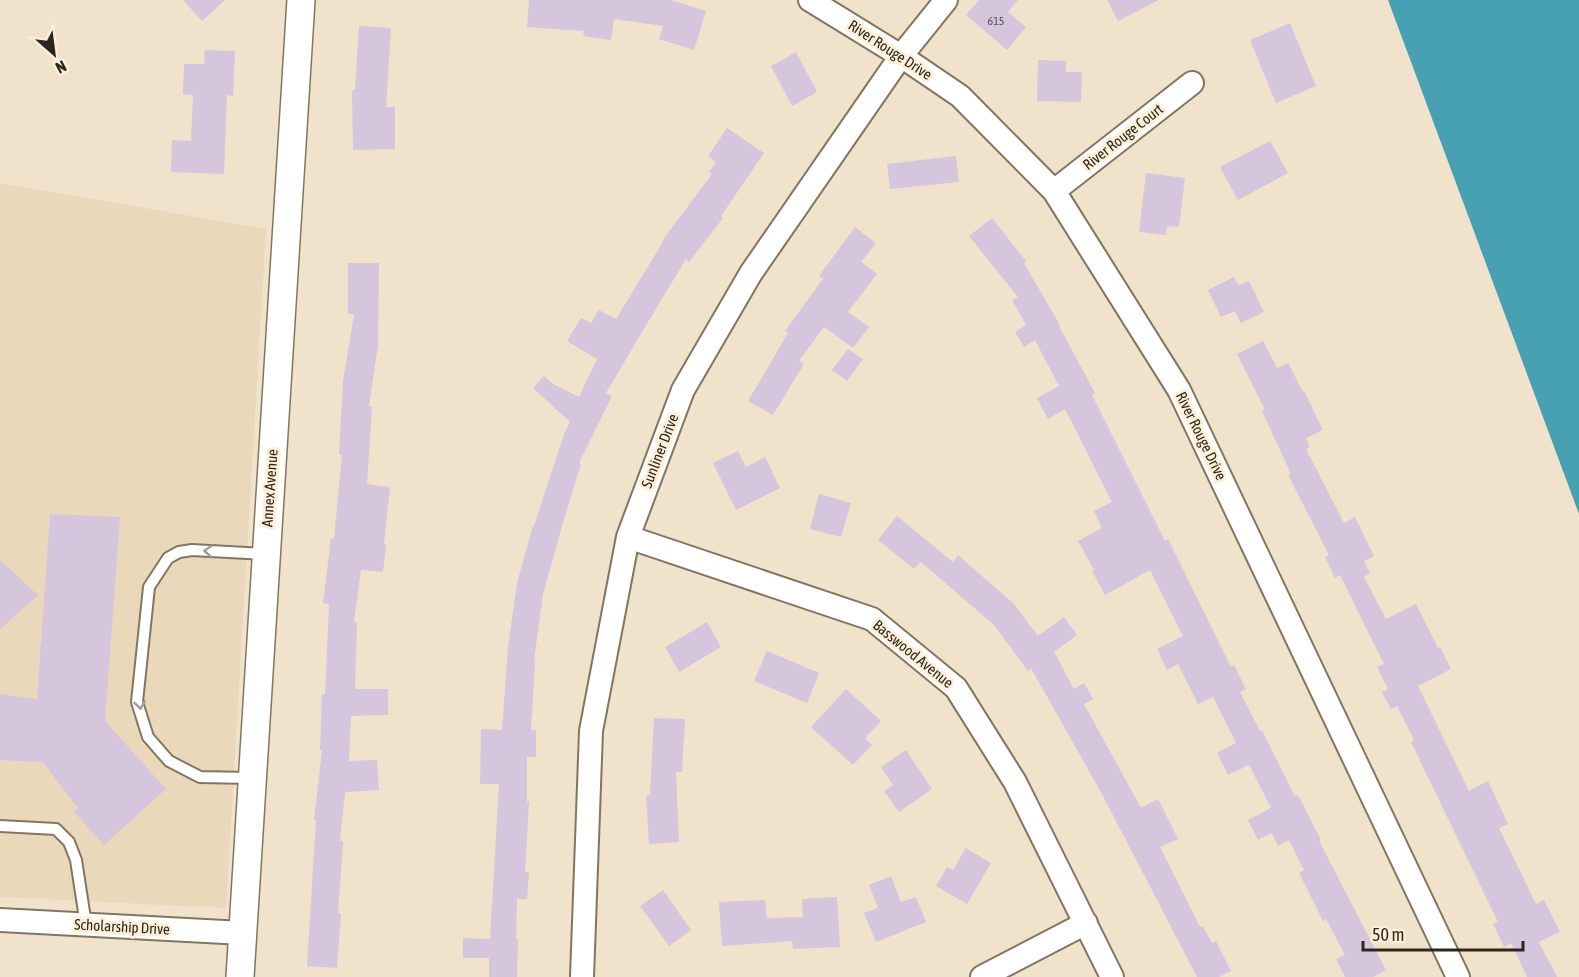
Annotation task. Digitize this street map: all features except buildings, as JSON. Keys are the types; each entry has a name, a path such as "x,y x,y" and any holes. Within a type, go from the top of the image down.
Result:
{"street":[{"name":"Annex Avenue","path":"240,977 301,0"},
{"name":"River Rouge Drive","path":"810,0 901,56 960,96 1054,191 1179,390 1458,977"},
{"name":"Sunliner Drive","path":"582,977 591,731 628,537 683,390 751,273 901,56 946,0"},
{"name":"River Rouge Court","path":"1054,191 1192,82"},
{"name":"Basswood Avenue","path":"628,537 872,619 956,688 1015,782 1112,977"},
{"name":"Scholarship Drive","path":"0,920 243,933"},
{"path":"982,977 1086,923"}],"lane":[{"path":"252,778 200,777 169,761 148,737 138,702 149,587 168,558 178,552 192,550 266,555"},
{"path":"0,826 56,829 69,843 76,860 86,925"}],"shaded area":[{"path":"0,183 266,229 226,908 0,897"}],"water":[{"path":"1388,0 1579,0 1579,514"}]}
